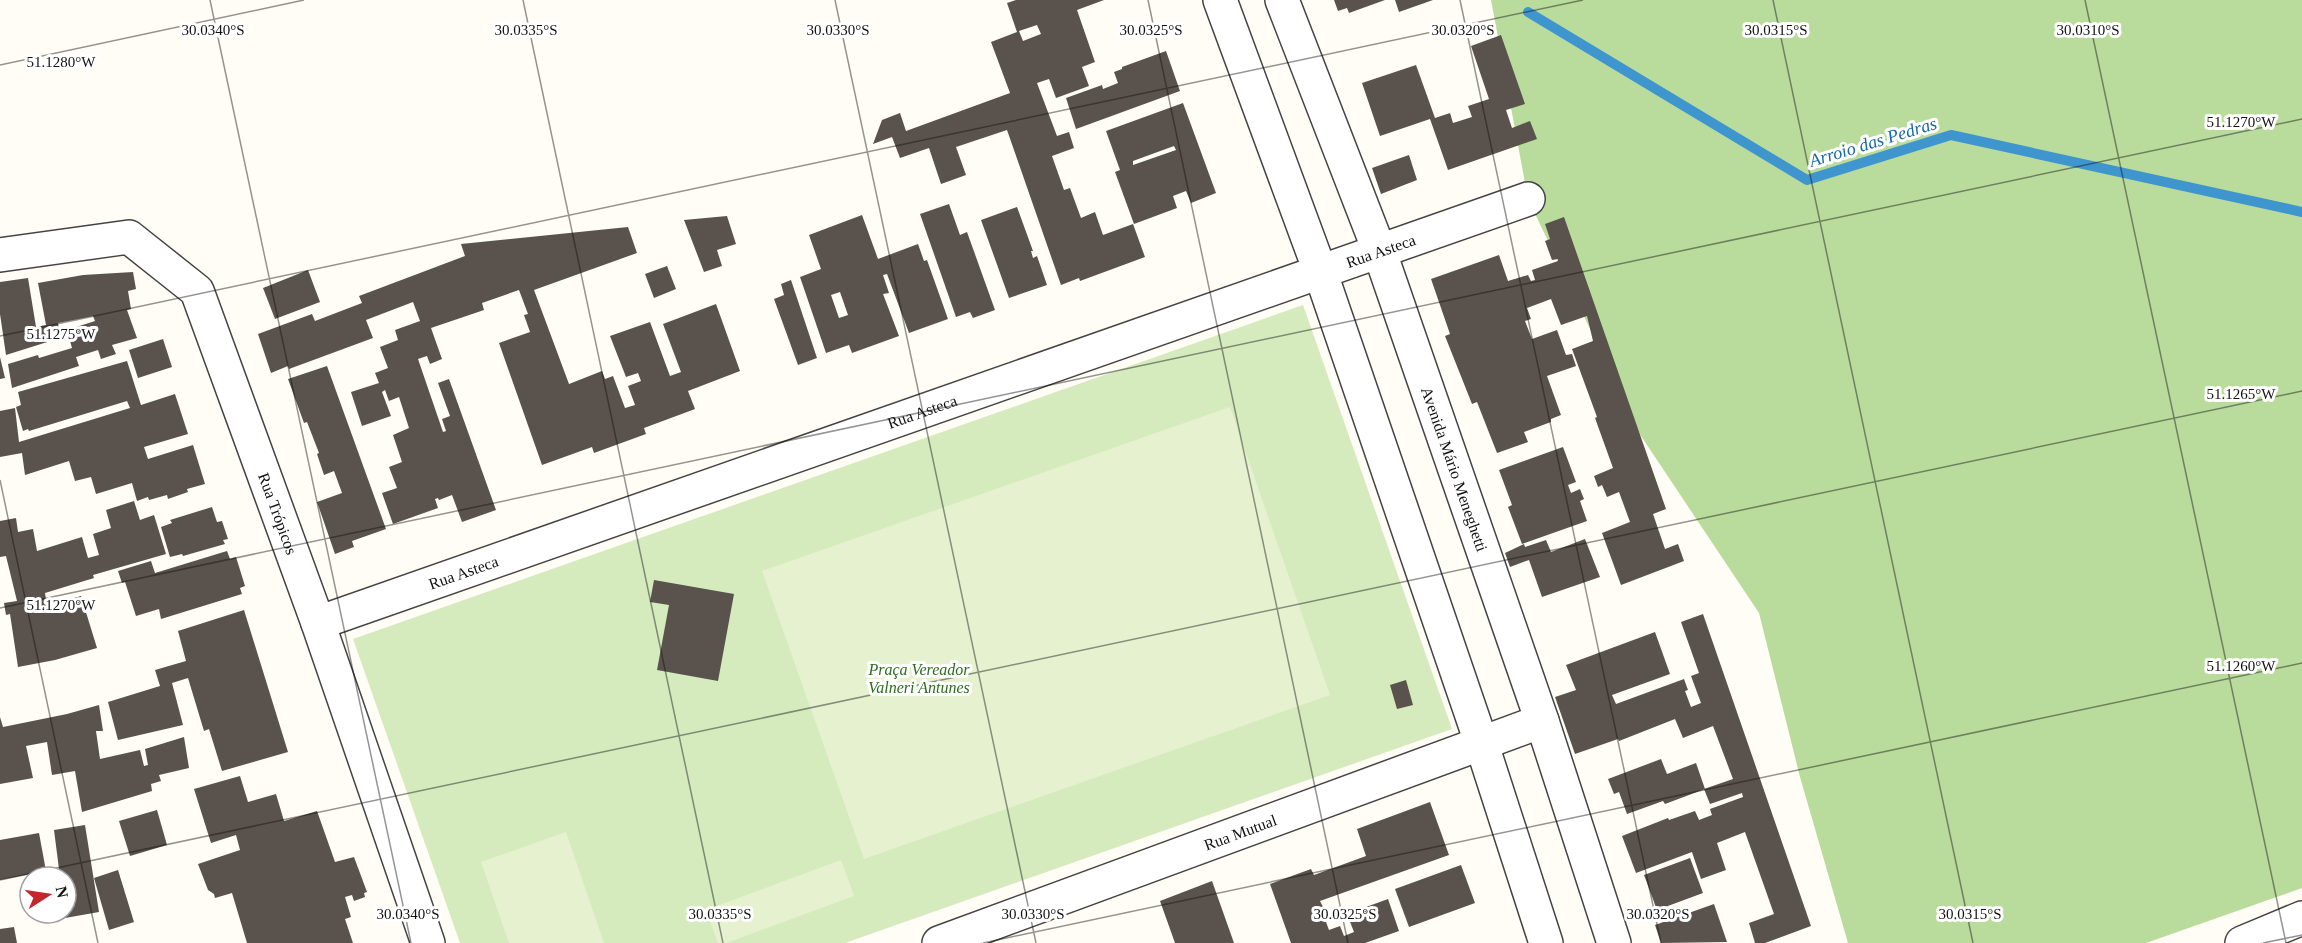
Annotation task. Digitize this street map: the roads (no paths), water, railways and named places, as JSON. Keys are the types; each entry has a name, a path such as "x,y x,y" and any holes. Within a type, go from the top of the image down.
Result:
{"street":[{"path":"1220,0 1320,271 1481,742 1546,943"},
{"name":"Avenida Mário Meneghetti","path":"1282,0 1379,250 1542,721 1614,943"},
{"name":"Rua Asteca","path":"318,623 1528,199"},
{"name":"Rua Trópicos","path":"0,255 129,237 197,291 318,623 428,943"},
{"name":"Rua Mutual","path":"939,943 1542,721"},
{"path":"2242,943 2302,918"}],"waterway":[{"name":"Arroio das Pedras","path":"1528,12 1807,180 1951,135 2302,212"}],"park label":[{"name":"Praça Vereador Valneri Antunes","path":"919,678"}]}
